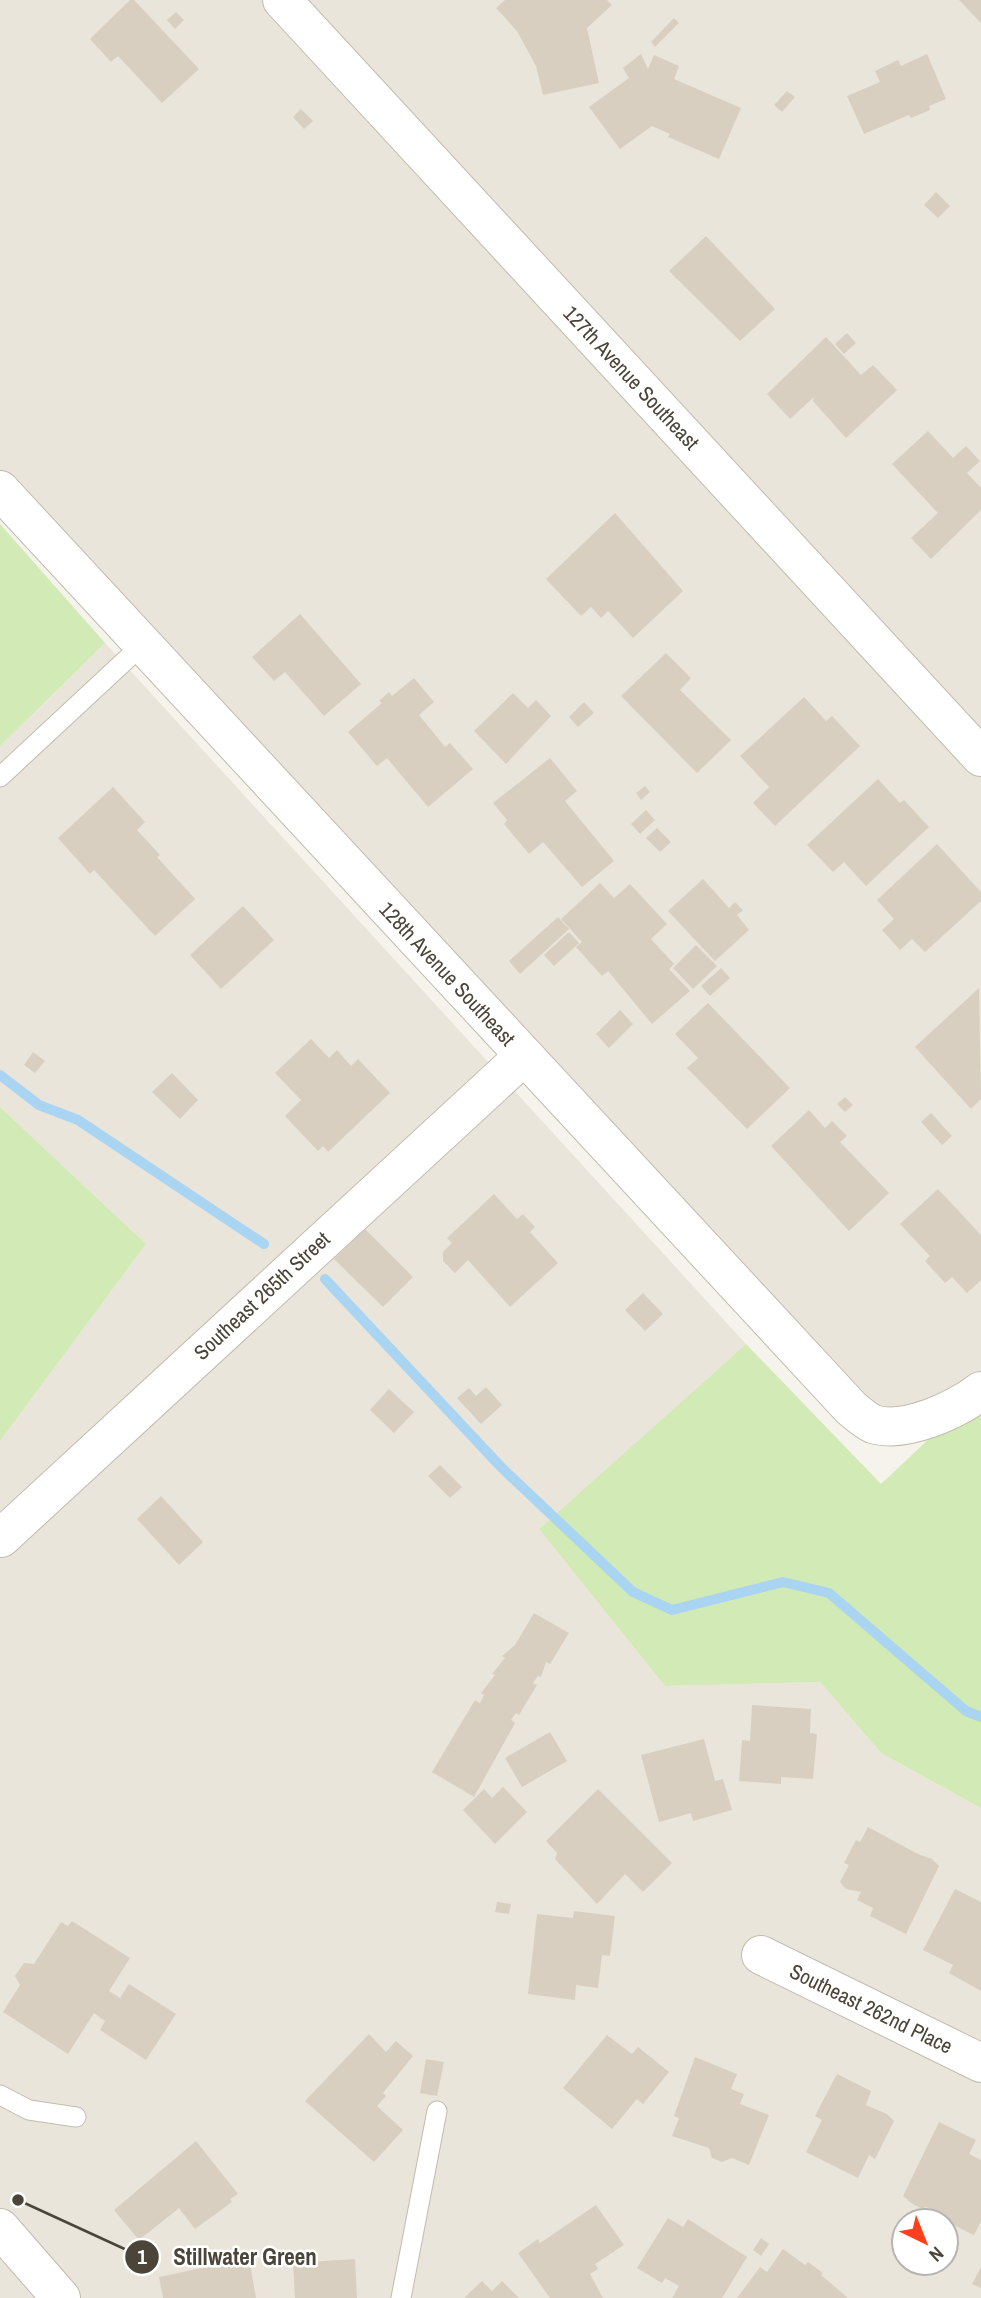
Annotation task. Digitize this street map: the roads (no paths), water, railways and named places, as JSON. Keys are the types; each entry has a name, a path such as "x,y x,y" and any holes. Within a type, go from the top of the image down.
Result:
{"street":[{"name":"127th Avenue Southeast","path":"282,0 981,757"},
{"name":"128th Avenue Southeast","path":"0,490 850,1408 873,1424 912,1424 945,1412 981,1391"},
{"name":"Southeast 265th Street","path":"0,1538 524,1056"},
{"name":"Southeast 262nd Place","path":"761,1955 981,2063"},
{"path":"0,2228 61,2298"}],"lane":[{"path":"0,777 142,645"},
{"path":"0,2095 29,2110 76,2117"},
{"path":"401,2298 437,2111"}],"waterway":[{"path":"0,1075 39,1105 78,1120 264,1244"},
{"path":"325,1279 501,1467 633,1592 672,1610 783,1582 829,1593 966,1711 981,1717"}],"place":[{"name":"Stillwater Green","path":"18,2200"}]}
